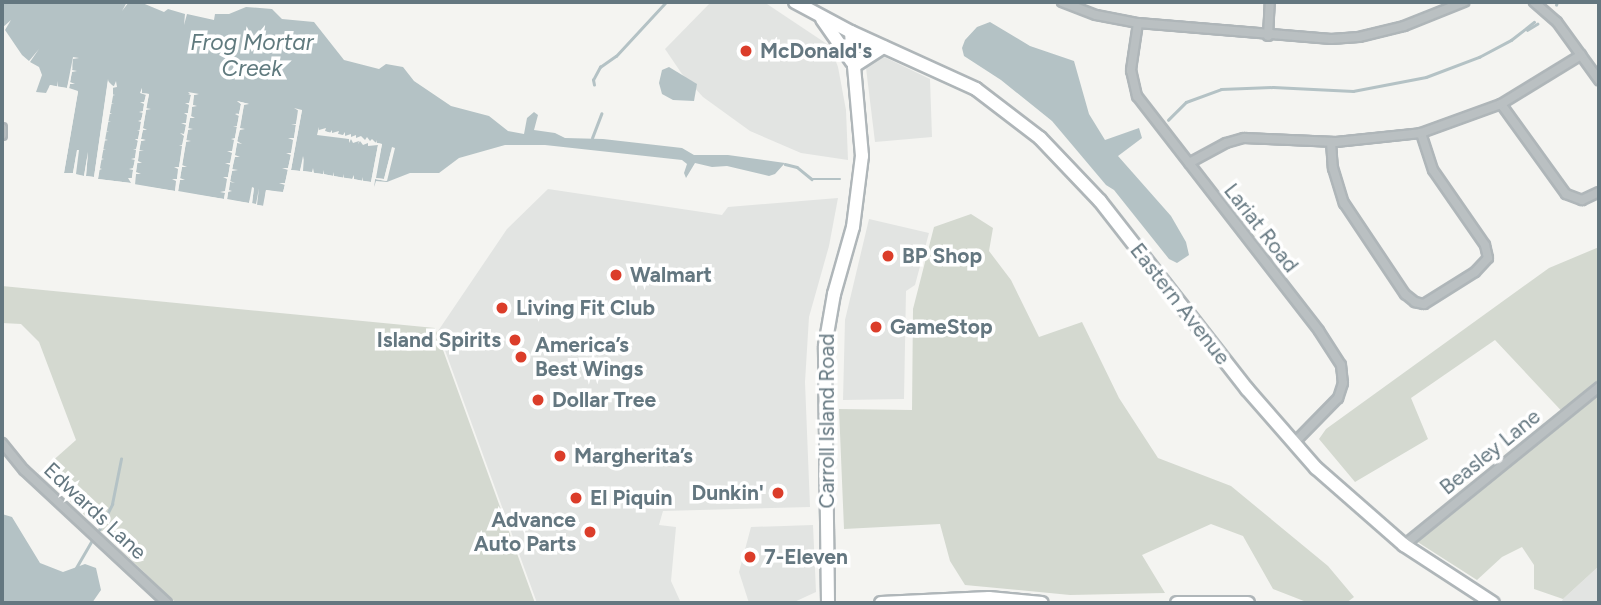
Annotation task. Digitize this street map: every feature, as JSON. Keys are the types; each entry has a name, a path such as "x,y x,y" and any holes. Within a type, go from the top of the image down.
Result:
{"main road":[{"name":"Eastern Avenue","path":"795,2 850,33 976,89 1056,153 1100,201 1294,443 1349,499 1404,545 1493,603"},
{"path":"820,16 854,66 883,47"},
{"name":"Carroll Island Road","path":"828,603 824,362 831,304 853,227 860,181 861,126 850,33"},
{"path":"881,603 989,598 1042,603"},
{"path":"1177,603 1248,603"}],"street":[{"path":"1062,2 1097,15 1138,23 1268,36 1359,37 1404,26 1464,2"},
{"path":"1268,36 1270,2"},
{"path":"1534,2 1557,22 1599,80"},
{"name":"Lariat Road","path":"1138,23 1131,65 1133,89 1148,113 1320,331 1341,365 1343,383 1338,398 1294,443"},
{"path":"1189,163 1226,143 1244,138 1331,142 1421,132 1501,104 1581,55"},
{"path":"1501,104 1566,194 1582,200 1599,192"},
{"path":"2,128 2,135"},
{"path":"1331,142 1335,175 1344,203 1405,293 1411,299 1424,304 1475,272 1488,258 1485,245 1433,170 1421,132"},
{"name":"Beasley Lane","path":"1404,545 1599,387"},
{"name":"Edwards Lane","path":"2,443 24,470 167,603"}],"shaded area":[{"path":"711,2 764,2 830,46 838,67 846,110 848,160 801,153 750,131 703,97 682,74 665,49"},
{"path":"876,53 930,79 932,137 875,142 866,68"},
{"path":"548,189 722,215 728,207 838,198 829,246 809,317 805,382 810,507 663,511 659,525 676,527 671,581 681,603 537,603 438,331 507,229"},
{"path":"971,214 993,228 989,251 1011,280 1039,337 1082,322 1119,398 1158,458 1231,486 1328,566 1354,597 1346,603 1309,603 1273,589 1243,536 1211,524 1142,555 1165,593 1070,595 965,585 950,561 940,524 844,529 839,409 912,410 913,309 934,227"},
{"path":"869,219 929,233 915,285 906,291 904,399 843,400 845,320"},
{"path":"1599,247 1599,566 1563,599 1534,589 1534,565 1522,547 1502,557 1477,580 1416,541 1569,419 1495,340 1411,398 1428,439 1355,482 1319,439 1326,429 1549,268"},
{"path":"2,286 435,328 535,603 176,603 40,472 76,440 39,342 21,324 2,323"},
{"path":"813,525 816,592 792,603 749,603 739,572 751,527"},
{"path":"1599,566 1599,603 1561,603 1563,599"}],"water":[{"name":"Frog Mortar Creek","path":"2,2 127,2 122,11 129,2 140,2 164,12 168,9 185,14 184,25 187,14 214,20 215,14 229,14 246,7 272,9 282,19 314,22 344,60 379,69 386,64 403,67 414,81 451,106 489,116 508,131 524,134 527,118 534,112 538,115 534,130 555,133 565,138 603,139 682,148 694,155 728,155 785,163 775,174 769,176 727,166 712,167 695,163 686,178 684,173 687,164 682,160 545,145 505,145 459,158 439,173 410,173 387,182 376,181 374,187 375,179 386,181 392,148 384,179 375,178 382,144 319,130 318,132 378,145 371,182 303,171 304,156 300,171 291,170 302,110 298,110 294,138 290,138 294,139 283,193 266,190 264,206 252,204 254,187 249,203 227,199 244,104 249,104 237,101 241,104 239,114 235,113 239,115 224,199 178,191 190,118 194,117 191,117 192,106 196,106 192,105 194,95 198,94 188,94 191,95 175,191 134,184 141,141 145,140 141,139 149,94 142,93 142,88 141,93 146,94 138,139 135,139 138,140 131,183 98,179 113,96 113,86 108,81 94,177 86,176 88,152 84,176 75,175 77,150 73,173 64,173 78,92 69,89 73,65 67,88 58,87 58,81 57,87 50,85 46,93 36,92 42,75 39,67 30,62 39,49 29,61 22,55 5,30 11,20 2,28"},
{"path":"990,22 1030,46 1074,61 1089,114 1105,140 1139,128 1142,138 1118,156 1171,216 1186,242 1189,255 1177,263 1169,259 1114,190 1106,185 1052,121 1001,80 964,56 962,48 965,40 977,27"},
{"path":"669,67 697,84 694,101 673,100 662,94 659,83 662,70"},
{"path":"2,514 12,517 40,563 63,572 85,564 96,568 101,590 92,603 2,603"}],"pier":[{"path":"73,57 79,58 73,59 72,70 77,71 72,72 70,82 75,84 70,84 69,88 78,91 64,173 73,173 79,150 76,174 84,176 88,152 86,176 94,177 108,79 109,85 114,86 116,81 117,87 112,88 111,94 115,95 111,96 110,103 114,104 109,104 108,112 112,114 108,114 107,121 111,122 106,122 105,130 109,132 105,131 104,139 108,140 103,141 102,149 106,149 102,150 100,158 104,159 100,160 99,168 102,169 99,170 98,179 131,183 128,178 132,178 133,170 129,169 133,168 135,160 131,159 135,158 136,150 133,149 136,149 138,141 135,139 138,139 140,131 137,130 140,130 141,122 138,121 143,113 139,112 143,111 144,104 140,102 144,102 146,95 140,93 142,88 142,93 149,94 146,108 151,109 146,110 143,128 147,130 143,130 141,139 146,140 141,141 139,150 144,151 139,151 138,161 142,163 137,163 136,172 141,174 136,174 135,185 175,191 176,181 172,179 177,179 178,169 174,167 179,167 182,146 179,145 182,145 184,136 180,133 184,134 186,125 181,123 186,123 187,115 184,113 188,113 189,105 185,103 189,103 191,95 188,92 199,94 194,95 193,105 197,106 192,107 191,116 195,118 190,118 188,128 193,129 188,130 186,140 191,141 186,142 182,165 187,167 182,167 180,178 185,180 180,180 178,192 224,199 225,193 220,192 225,191 227,179 223,177 228,177 230,165 225,163 230,163 232,153 227,151 232,151 234,140 231,139 235,138 237,127 233,126 237,126 239,116 235,114 239,114 241,104 237,101 249,104 244,105 240,128 245,129 240,130 237,141 242,144 237,143 235,155 240,157 235,157 232,169 238,170 232,171 230,181 235,183 230,182 229,190 232,191 228,192 227,200 249,203 252,187 252,203 256,204 259,188 257,205 263,206 266,190 283,192 285,185 279,183 285,183 288,170 282,168 288,168 291,155 286,153 291,153 293,140 288,138 294,138 296,125 291,124 296,124 299,111 294,108 302,110 291,170 300,171 303,156 303,171 312,172 313,168 314,173 323,174 324,170 324,174 333,176 334,172 334,176 343,178 344,174 344,178 352,179 354,175 354,179 362,181 363,177 363,181 371,182 378,145 363,145 360,141 358,144 359,141 353,143 351,139 349,143 349,139 317,135 319,127 319,130 326,128 325,131 330,133 332,130 332,133 339,131 338,134 343,135 345,132 345,136 361,136 365,140 367,137 370,141 372,139 376,143 377,140 377,143 382,144 376,178 384,179 392,147 395,148 387,181 375,179 373,190 370,189 370,184 291,171 286,195 269,194 265,209 62,176 75,94 49,88 50,85 67,88"}],"waterway":[{"path":"594,85 593,80 600,67 616,56 666,2"},
{"path":"1168,120 1186,102 1221,89 1273,87 1353,91 1426,77 1479,57 1511,40 1534,22"},
{"path":"1527,30 1537,24"},
{"path":"592,138 601,114"},
{"name":"Frog Mortar Creek","path":"785,164 797,167 812,179 840,179"},
{"path":"99,530 112,504 121,459"},
{"path":"76,568 93,538"}],"place":[{"name":"McDonald's","path":"746,51"},
{"name":"BP Shop","path":"888,256"},
{"name":"Walmart","path":"616,275"},
{"name":"Living Fit Club","path":"502,308"},
{"name":"GameStop","path":"876,327"},
{"name":"Island Spirits","path":"515,340"},
{"name":"America’s Best Wings","path":"521,357"},
{"name":"Dollar Tree","path":"538,400"},
{"name":"Margherita’s","path":"560,456"},
{"name":"Dunkin'","path":"778,493"},
{"name":"El Piquin","path":"576,498"},
{"name":"Advance Auto Parts","path":"590,532"},
{"name":"7-Eleven","path":"750,557"}]}
